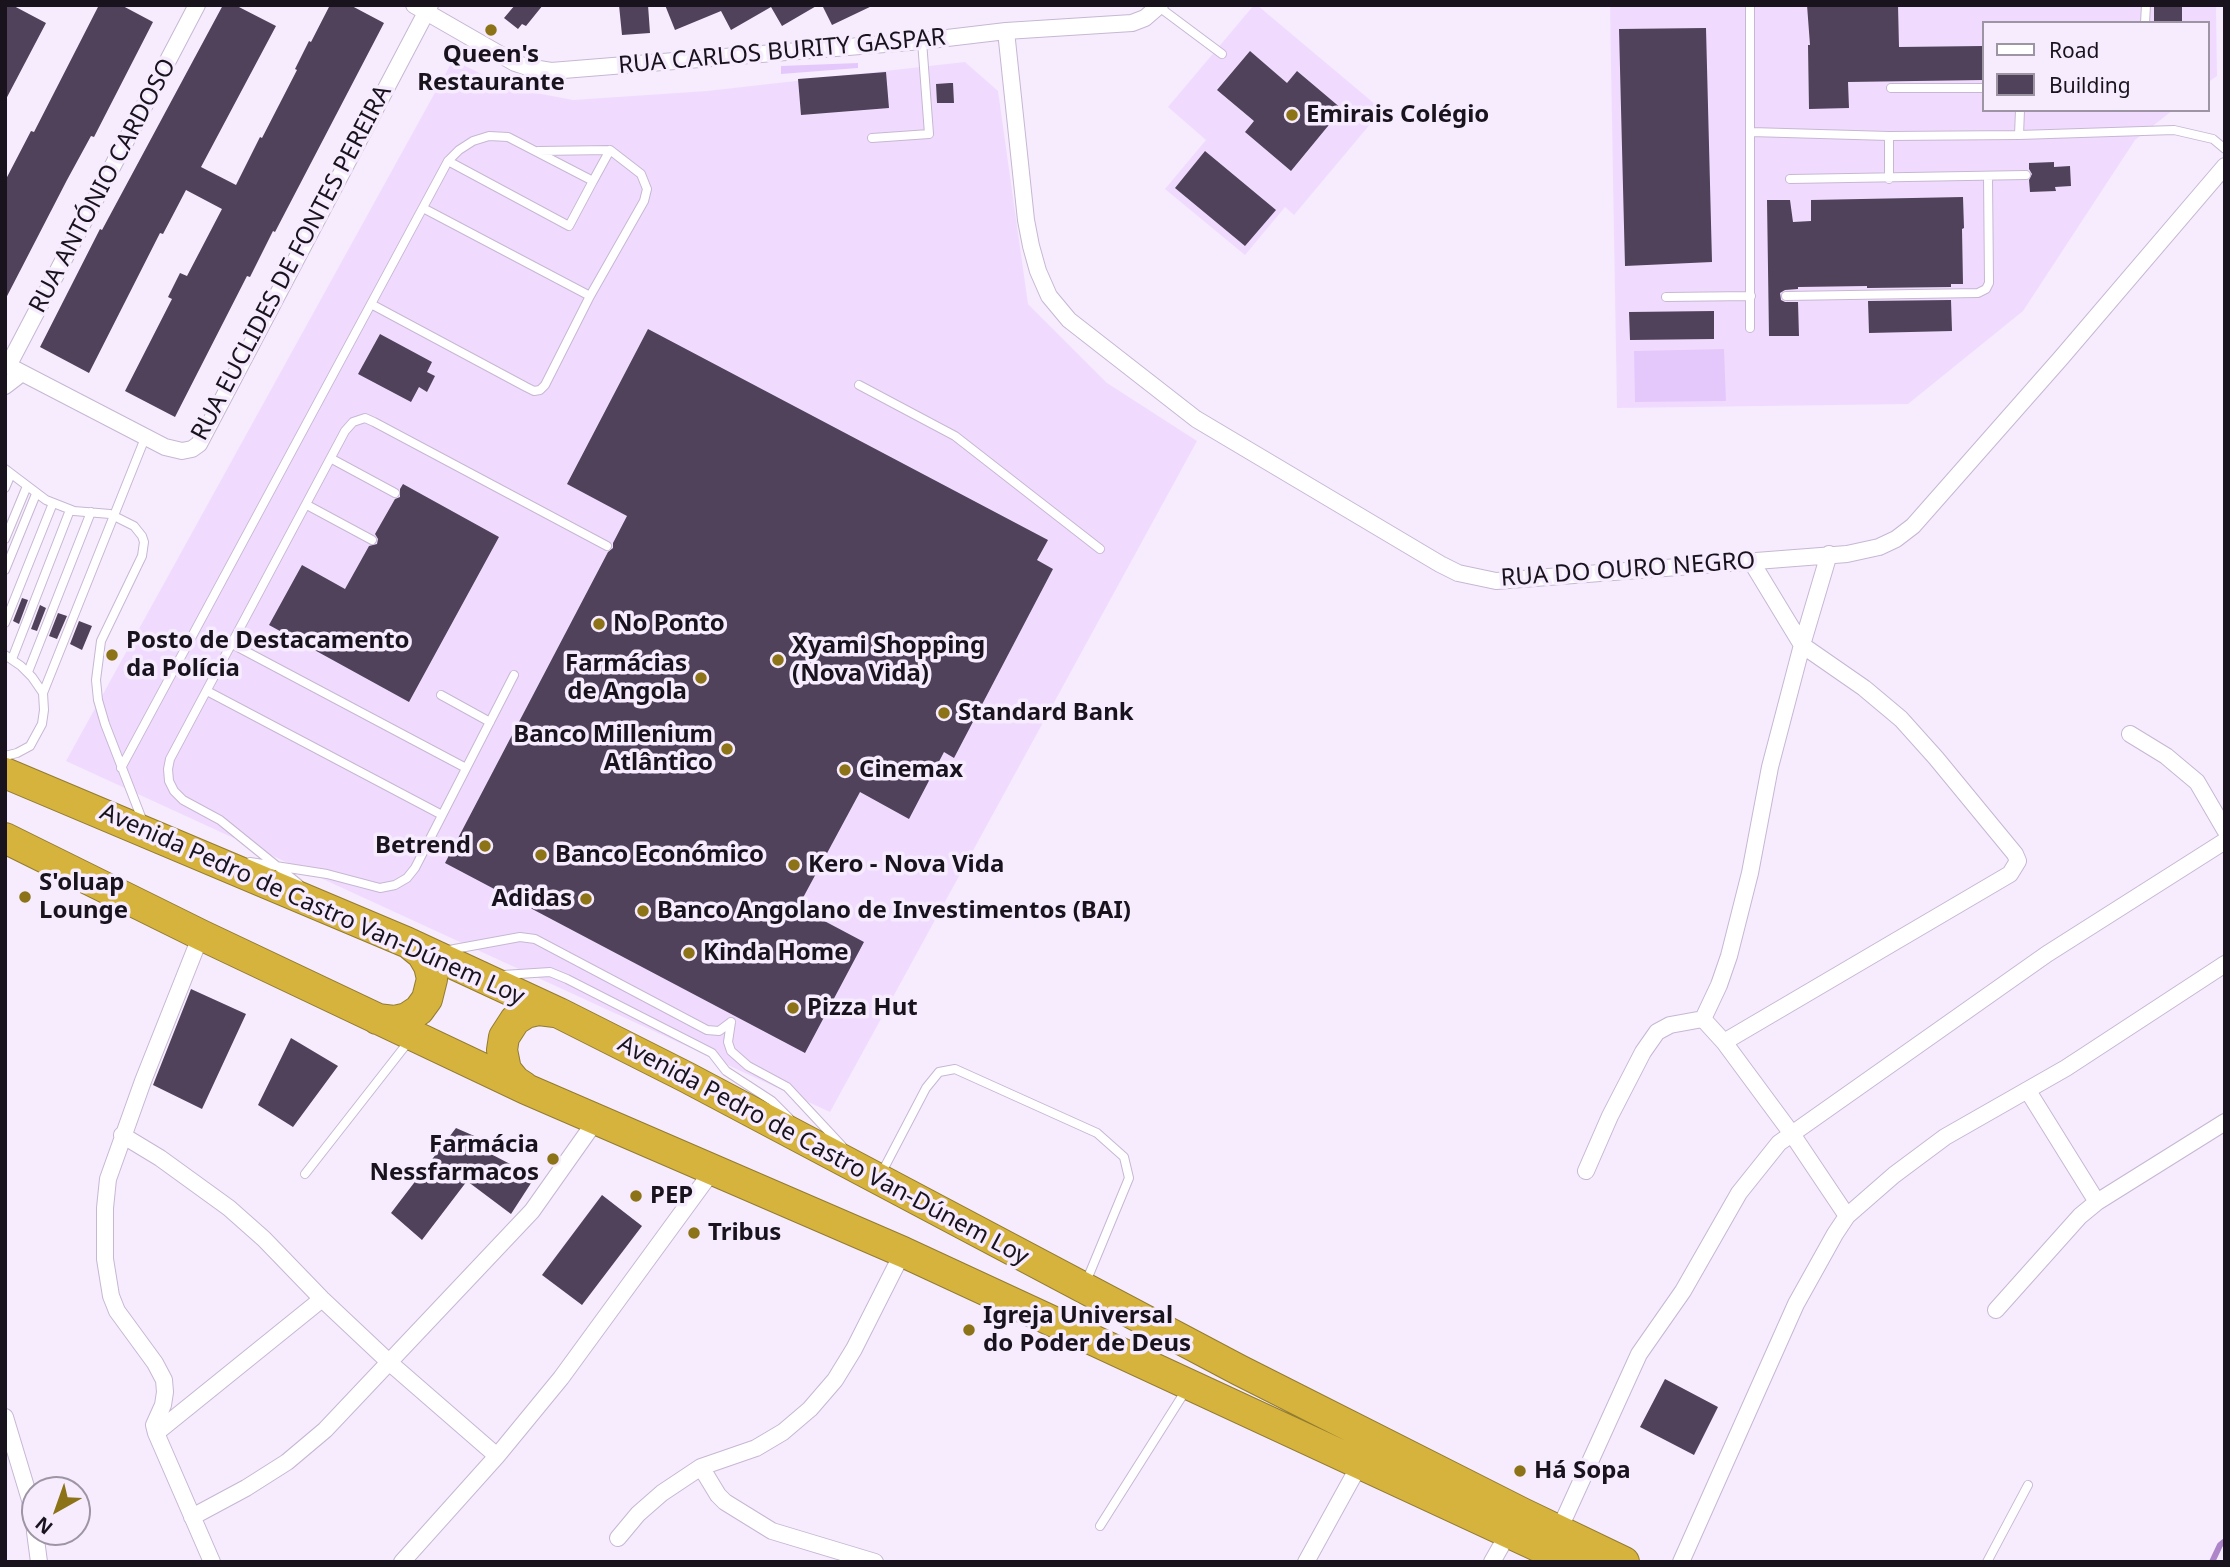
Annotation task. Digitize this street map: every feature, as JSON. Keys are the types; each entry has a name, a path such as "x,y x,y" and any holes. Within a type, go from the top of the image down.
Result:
{"highway":[{"name":"Avenida Pedro de Castro Van-Dúnem Loy","path":"5,773 328,909 559,1013 686,1077 1238,1370 1625,1562"},
{"name":"Avenida Pedro de Castro Van-Dúnem Loy","path":"5,838 373,1018 526,1089 903,1252 1572,1562"},
{"path":"373,1018 394,1021 407,1018 423,1006 430,993 432,979 426,960 418,948"},
{"path":"526,1089 506,1070 502,1050 504,1037 515,1020 526,1013 546,1010 559,1013"}],"street":[{"name":"RUA ANTÓNIO CARDOSO","path":"5,386 197,5"},
{"name":"RUA CARLOS BURITY GASPAR","path":"423,7 515,63 551,71 1132,23 1145,18 1159,6"},
{"name":"RUA EUCLIDES DE FONTES PEREIRA","path":"12,368 145,438 174,450 192,449 199,444 423,7"},
{"name":"RUA DO OURO NEGRO","path":"1006,32 1026,220 1038,271 1049,296 1069,320 1196,419 1440,564 1458,573 1496,581 1862,552 1896,539 1913,526 2225,166"},
{"path":"1703,1019 1719,985 1732,944 1750,873 1770,767 1829,554"},
{"path":"1724,1042 2010,874 2018,861 1936,758 1901,719 1864,688 1802,645 1751,561"},
{"path":"2130,734 2166,756 2197,782 2225,830"},
{"path":"1559,1530 1639,1354 1684,1291 1739,1193 1773,1150 1791,1134 2047,954 2225,841"},
{"path":"201,935 122,1135 108,1179 106,1276 117,1311 155,1363 164,1380 165,1392 155,1425 156,1433 212,1562"},
{"path":"1681,1562 1796,1304 1847,1216 1894,1175 1945,1137 2028,1091 2225,964"},
{"path":"1703,1019 1724,1042 1847,1216"},
{"path":"1586,1171 1610,1116 1643,1052 1657,1032 1670,1025 1703,1019"},
{"path":"2028,1091 2097,1202"},
{"path":"192,1517 287,1462 325,1430 532,1211 597,1119"},
{"path":"1996,1310 2080,1216 2097,1202 2225,1122"},
{"path":"122,1135 160,1158 229,1209 264,1239 390,1363 497,1456"},
{"path":"402,1562 497,1456 561,1378 713,1170"},
{"path":"618,1538 638,1514 662,1493 701,1467 756,1448 783,1432 810,1409 835,1380 854,1349 903,1252"},
{"path":"156,1433 323,1299"},
{"path":"5,1417 23,1476"},
{"path":"1306,1562 1360,1464"},
{"path":"701,1467 725,1502 772,1531 875,1562"},
{"path":"1492,1562 1509,1532"}],"lane":[{"path":"1750,5 1750,328"},
{"path":"1159,6 1222,54"},
{"path":"872,138 929,134 922,41"},
{"path":"1891,88 1982,88"},
{"path":"2019,135 2020,112"},
{"path":"1751,132 1889,136 2174,130 2213,139 2225,149"},
{"path":"121,768 448,161 466,146 489,136 508,136 593,181"},
{"path":"1889,136 1889,178"},
{"path":"371,304 534,391 540,390 643,201 647,189 641,174 610,150 534,150"},
{"path":"448,161 569,226 610,150"},
{"path":"1790,179 2026,175"},
{"path":"1786,296 1978,293 1986,289 1989,283 1988,176"},
{"path":"423,208 590,296"},
{"path":"1666,297 1751,296"},
{"path":"859,384 955,436 1100,549"},
{"path":"328,909 220,820 183,800 169,781 168,769 170,759 345,431 353,422 365,418 607,546"},
{"path":"5,757 30,746 36,737 43,717 43,692 145,438"},
{"path":"332,459 395,493"},
{"path":"5,488 8,472 36,494 53,503 70,510 113,516 134,526 142,536 142,556 101,641 96,667 98,700 146,831"},
{"path":"5,539 27,486"},
{"path":"5,570 36,494"},
{"path":"5,623 53,503"},
{"path":"307,505 372,540"},
{"path":"43,692 28,673 8,657 70,510"},
{"path":"28,673 91,512"},
{"path":"232,644 466,768"},
{"path":"199,854 327,874 380,888 395,885 407,878 415,868 514,675"},
{"path":"206,691 442,815"},
{"path":"441,695 490,722"},
{"path":"418,948 520,937 535,939 707,1030 719,1031 731,1022 728,1042 731,1051 739,1059 787,1087 875,1178 926,1088 939,1072 955,1069 1097,1133 1124,1157 1129,1178 1083,1288"},
{"path":"479,976 550,972 567,979 712,1053 726,1071 772,1101 824,1151"},
{"path":"306,1174 413,1036"},
{"path":"1100,1526 1190,1383"},
{"path":"1987,1562 2028,1485"}],"shaded area":[{"path":"1254,5 1382,110 1294,215 1285,207 1245,255 1165,189 1206,140 1168,107"},
{"path":"1610,5 2216,5 2217,76 2209,82 2209,21 1982,21 1982,112 2170,112 2135,140 2023,311 1908,404 1617,408"},
{"path":"453,60 510,88 573,100 707,91 965,62 998,91 1028,304 1107,383 1197,441 830,1112 66,761"},
{"path":"858,63 858,68 781,74 781,66"},
{"path":"1724,349 1726,401 1635,402 1634,351"}],"building":[{"path":"5,5 12,5 46,23 5,101"},
{"path":"99,5 121,5 153,22 5,300 5,181 31,131 34,132"},
{"path":"223,5 235,5 276,26 201,167 236,185 330,5 350,5 384,23 275,232 273,231 250,277 247,276 175,417 125,391 172,299 168,297 180,273 187,276 222,209 186,190 163,234 160,233 89,373 40,347 100,229 102,230"},
{"path":"515,5 543,5 526,26 522,24 518,29 504,18"},
{"path":"619,5 648,5 650,33 622,35"},
{"path":"665,5 818,5 782,26 771,7 731,30 721,11 675,30"},
{"path":"822,5 874,5 832,25"},
{"path":"1807,5 1898,5 1899,47 1982,46 1982,80 1848,82 1849,108 1809,109 1810,45"},
{"path":"2154,5 2182,5 2182,21 2154,21"},
{"path":"1706,28 1712,262 1625,266 1619,29"},
{"name":"Emirais Colégio","path":"1250,51 1287,83 1297,71 1342,109 1291,171 1245,132 1254,121 1217,90"},
{"path":"886,72 889,108 801,115 798,79"},
{"path":"953,83 954,103 937,103 936,84"},
{"path":"1205,151 1276,210 1245,246 1175,188"},
{"path":"2054,162 2054,167 2070,166 2071,186 2055,187 2056,191 2030,192 2029,180 2032,174 2029,163"},
{"path":"1963,197 1963,284 1951,284 1951,287 1798,287 1785,290 1780,293 1781,300 1798,302 1799,336 1769,336 1767,200 1790,200 1793,222 1811,221 1811,200"},
{"path":"1951,300 1952,331 1869,333 1868,301"},
{"path":"1714,311 1714,339 1630,340 1629,312"},
{"name":"Xyami Shopping (Nova Vida)","path":"648,329 1048,540 1037,560 1053,569 954,758 944,752 909,819 860,792 798,907 864,942 805,1053 445,863 608,552 613,548 627,516 567,484"},
{"path":"380,334 432,362 427,372 435,376 427,392 419,387 411,402 358,374"},
{"path":"403,484 499,537 409,702 269,625 302,565 345,589 369,546 377,544 375,534 395,499 400,497"},
{"path":"22,598 28,600 19,624 13,621"},
{"path":"40,605 46,608 37,631 31,629"},
{"path":"58,613 67,616 57,639 49,636"},
{"path":"79,621 92,626 82,650 70,644"},
{"path":"191,989 246,1014 202,1109 153,1085"},
{"path":"291,1038 338,1066 293,1127 258,1105"},
{"path":"456,1128 495,1145 489,1153 535,1177 511,1214 467,1181 422,1240 391,1213"},
{"path":"602,1195 642,1226 582,1305 542,1275"},
{"path":"1665,1379 1718,1407 1694,1455 1640,1427"}],"waterway":[{"path":"2212,1562 2220,1545 2225,1541"}],"place":[{"name":"Queen's Restaurante","path":"491,30"},
{"name":"Emirais Colégio","path":"1292,115"},
{"name":"No Ponto","path":"599,624"},
{"name":"Posto de Destacamento da Polícia","path":"112,655"},
{"name":"Xyami Shopping (Nova Vida)","path":"778,660"},
{"name":"Farmácias de Angola","path":"701,678"},
{"name":"Standard Bank","path":"944,713"},
{"name":"Banco Millenium Atlântico","path":"727,749"},
{"name":"Cinemax","path":"845,770"},
{"name":"Betrend","path":"485,846"},
{"name":"Banco Económico","path":"541,855"},
{"name":"Kero - Nova Vida","path":"794,865"},
{"name":"S'oluap Lounge","path":"25,897"},
{"name":"Adidas","path":"586,899"},
{"name":"Banco Angolano de Investimentos (BAI)","path":"643,911"},
{"name":"Kinda Home","path":"689,953"},
{"name":"Pizza Hut","path":"793,1008"},
{"name":"Farmácia Nessfarmacos","path":"553,1159"},
{"name":"PEP","path":"636,1196"},
{"name":"Tribus","path":"694,1233"},
{"name":"Igreja Universal do Poder de Deus","path":"969,1330"},
{"name":"Há Sopa","path":"1520,1471"}]}
